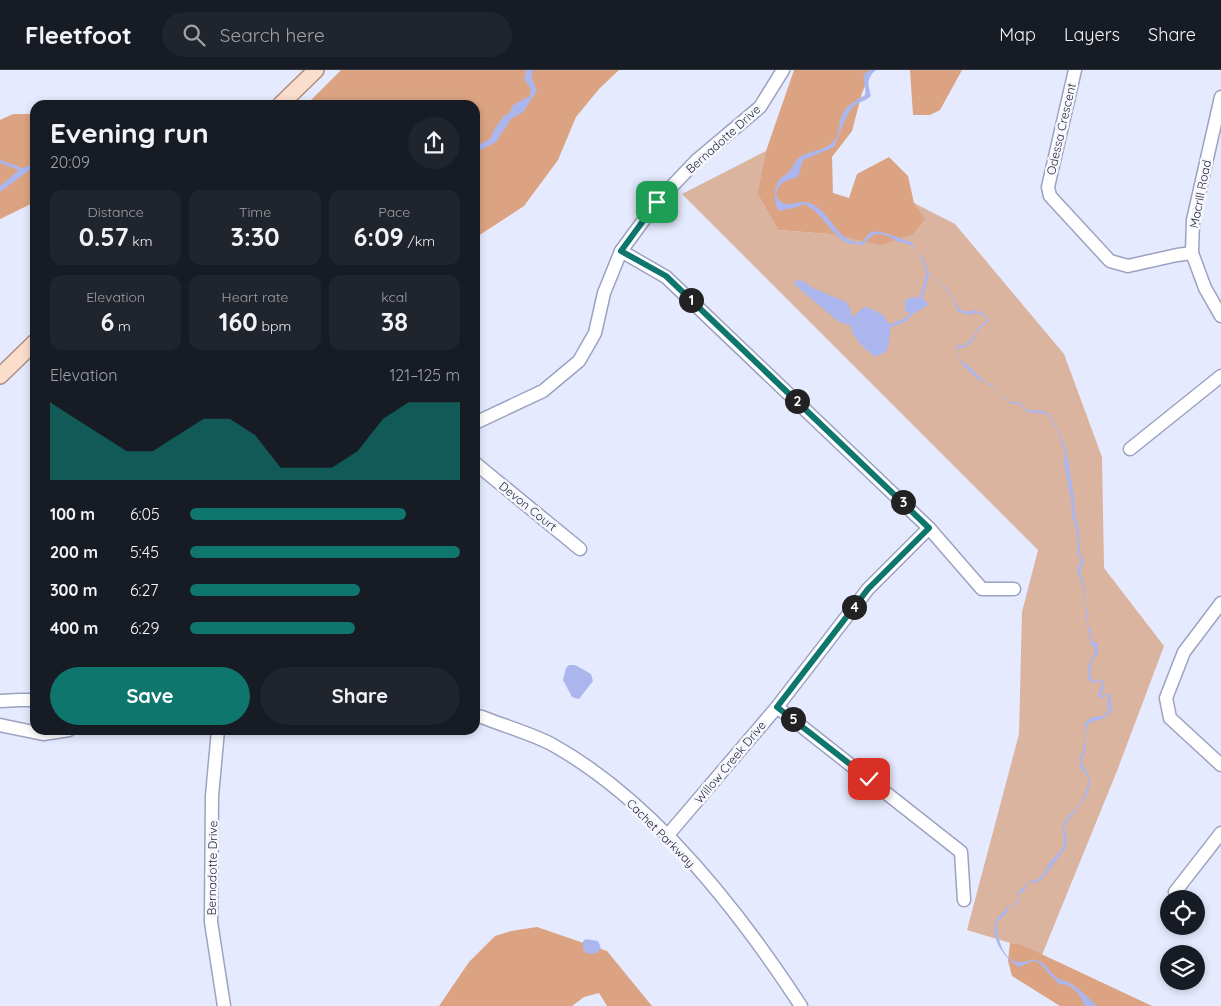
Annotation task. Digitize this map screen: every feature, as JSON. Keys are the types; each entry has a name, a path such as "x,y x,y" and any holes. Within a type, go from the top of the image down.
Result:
{"main road":[{"path":"285,100 316,70"},
{"path":"0,376 30,347"}],"street":[{"name":"Bernadotte Drive","path":"480,421 542,391 580,362 595,333 604,293 621,251 657,202 697,160 760,108 783,70"},
{"name":"Odessa Crescent","path":"1075,70 1048,187 1050,196 1110,261 1128,266 1177,254 1192,253"},
{"name":"Macrill Road","path":"1220,103 1192,220 1192,253 1205,288 1221,316"},
{"path":"621,251 666,276 929,528 982,589 1014,589"},
{"path":"1130,449 1221,376"},
{"name":"Devon Court","path":"480,467 580,549"},
{"name":"Willow Creek Drive","path":"667,836 777,707 868,589 929,528"},
{"path":"1221,602 1184,652 1166,698 1170,718 1221,765"},
{"path":"0,702 30,700"},
{"path":"777,707 961,852 964,900"},
{"name":"Cachet Parkway","path":"480,717 551,744 614,786 667,836 730,906 801,1006"},
{"path":"0,725 30,731"},
{"name":"Bernadotte Drive","path":"218,735 212,796 211,922 224,1006"},
{"path":"1177,890 1221,833"}],"shaded area":[{"path":"341,70 619,70 599,89 576,117 558,160 524,206 480,235 480,100 311,100"},
{"path":"794,70 872,70 862,93 852,131 832,157 833,193 849,198 857,174 889,157 908,176 914,203 925,219 913,234 882,245 830,234 778,230 757,193 766,151"},
{"path":"910,70 962,70 940,110 930,115 913,115"},
{"path":"13,114 30,114 30,204 0,219 0,120"},
{"path":"766,151 757,193 778,230 830,234 914,203 955,224 1064,354 1102,457 1104,568 1164,646 1117,771 1042,955 1020,944 1010,943 967,930 1019,734 1022,612 1038,550 682,194"},
{"path":"537,927 607,951 652,1006 607,1006 599,993 584,997 572,1006 439,1006 469,962 495,936 511,931"},
{"path":"1010,943 1020,944 1152,1006 1060,1006 1012,976 1008,961"}],"water":[{"path":"526,70 533,70 532,79 537,91 523,112 511,119 496,142 480,150 480,144 490,139 495,128 503,117 510,112 513,105 530,96 531,89 524,79"},
{"path":"870,70 876,70 869,82 871,96 856,104 851,110 834,147 803,160 798,177 780,185 776,196 785,204 804,202 817,207 842,235 854,242 862,242 870,233 879,232 912,242 915,250 910,245 879,234 870,238 863,245 847,243 835,234 816,212 804,204 779,211 776,203 775,191 778,183 797,160 804,155 829,145 835,140 845,110 865,95 864,74"},
{"path":"30,165 30,170 0,192 0,186 20,169"},
{"path":"916,252 923,257 929,274 921,257"},
{"path":"929,274 947,288 959,309 966,312 974,310 985,314 989,320 978,330 974,339 964,348 958,347 958,355 961,361 970,367 982,380 991,384 996,391 986,382 980,381 961,363 958,356 956,345 963,346 987,319 985,316 975,312 972,315 958,312 943,286"},
{"path":"797,280 803,281 813,288 846,302 852,317 867,307 883,315 890,326 888,348 885,352 875,357 857,339 850,325 839,322 795,285 794,283"},
{"path":"913,297 921,298 928,305 913,314 905,311 905,300"},
{"path":"1007,402 1019,402 1027,410 1048,413 1057,428 1066,448 1079,533 1080,553 1084,561 1080,571 1086,591 1084,602 1089,615 1086,620 1087,614 1083,601 1085,592 1077,570 1081,561 1078,553 1077,534 1064,464 1065,452 1057,430 1047,414 1027,412 1019,404"},
{"path":"1086,620 1091,629 1093,643 1096,642 1098,644 1098,652 1092,662 1090,676 1095,681 1103,680 1104,688 1101,694 1103,696 1108,693 1110,695 1112,711 1102,719 1091,722 1087,726 1086,748 1081,763 1089,777 1088,791 1081,804 1064,827 1067,840 1065,849 1042,879 1035,883 1028,883 1024,891 1020,893 1019,899 1017,903 1014,906 1009,907 1006,914 997,922 999,941 1009,958 1020,962 1037,960 1041,962 1056,977 1072,984 1097,1006 1085,1006 1078,993 1068,985 1059,984 1038,962 1033,961 1019,967 1014,964 1000,948 994,929 997,918 1007,907 1014,905 1019,897 1018,892 1030,881 1041,877 1062,848 1064,843 1063,828 1064,823 1067,817 1079,805 1087,787 1087,776 1080,767 1080,758 1084,748 1085,723 1092,717 1103,716 1109,710 1107,695 1100,699 1098,695 1102,685 1101,681 1095,683 1090,681 1088,677 1088,668 1095,647 1091,645"},
{"path":"569,665 575,665 591,674 593,681 579,699 572,697 563,680 566,668"},
{"path":"586,939 598,941 601,948 597,953 587,954 583,949 583,941"}],"waterway":[{"path":"0,161 20,169"},
{"path":"921,298 928,273"},
{"path":"890,326 905,320 911,314"}],"route":[{"path":"657,202 621,251 666,276 929,528 868,589 777,707 869,779"}]}
